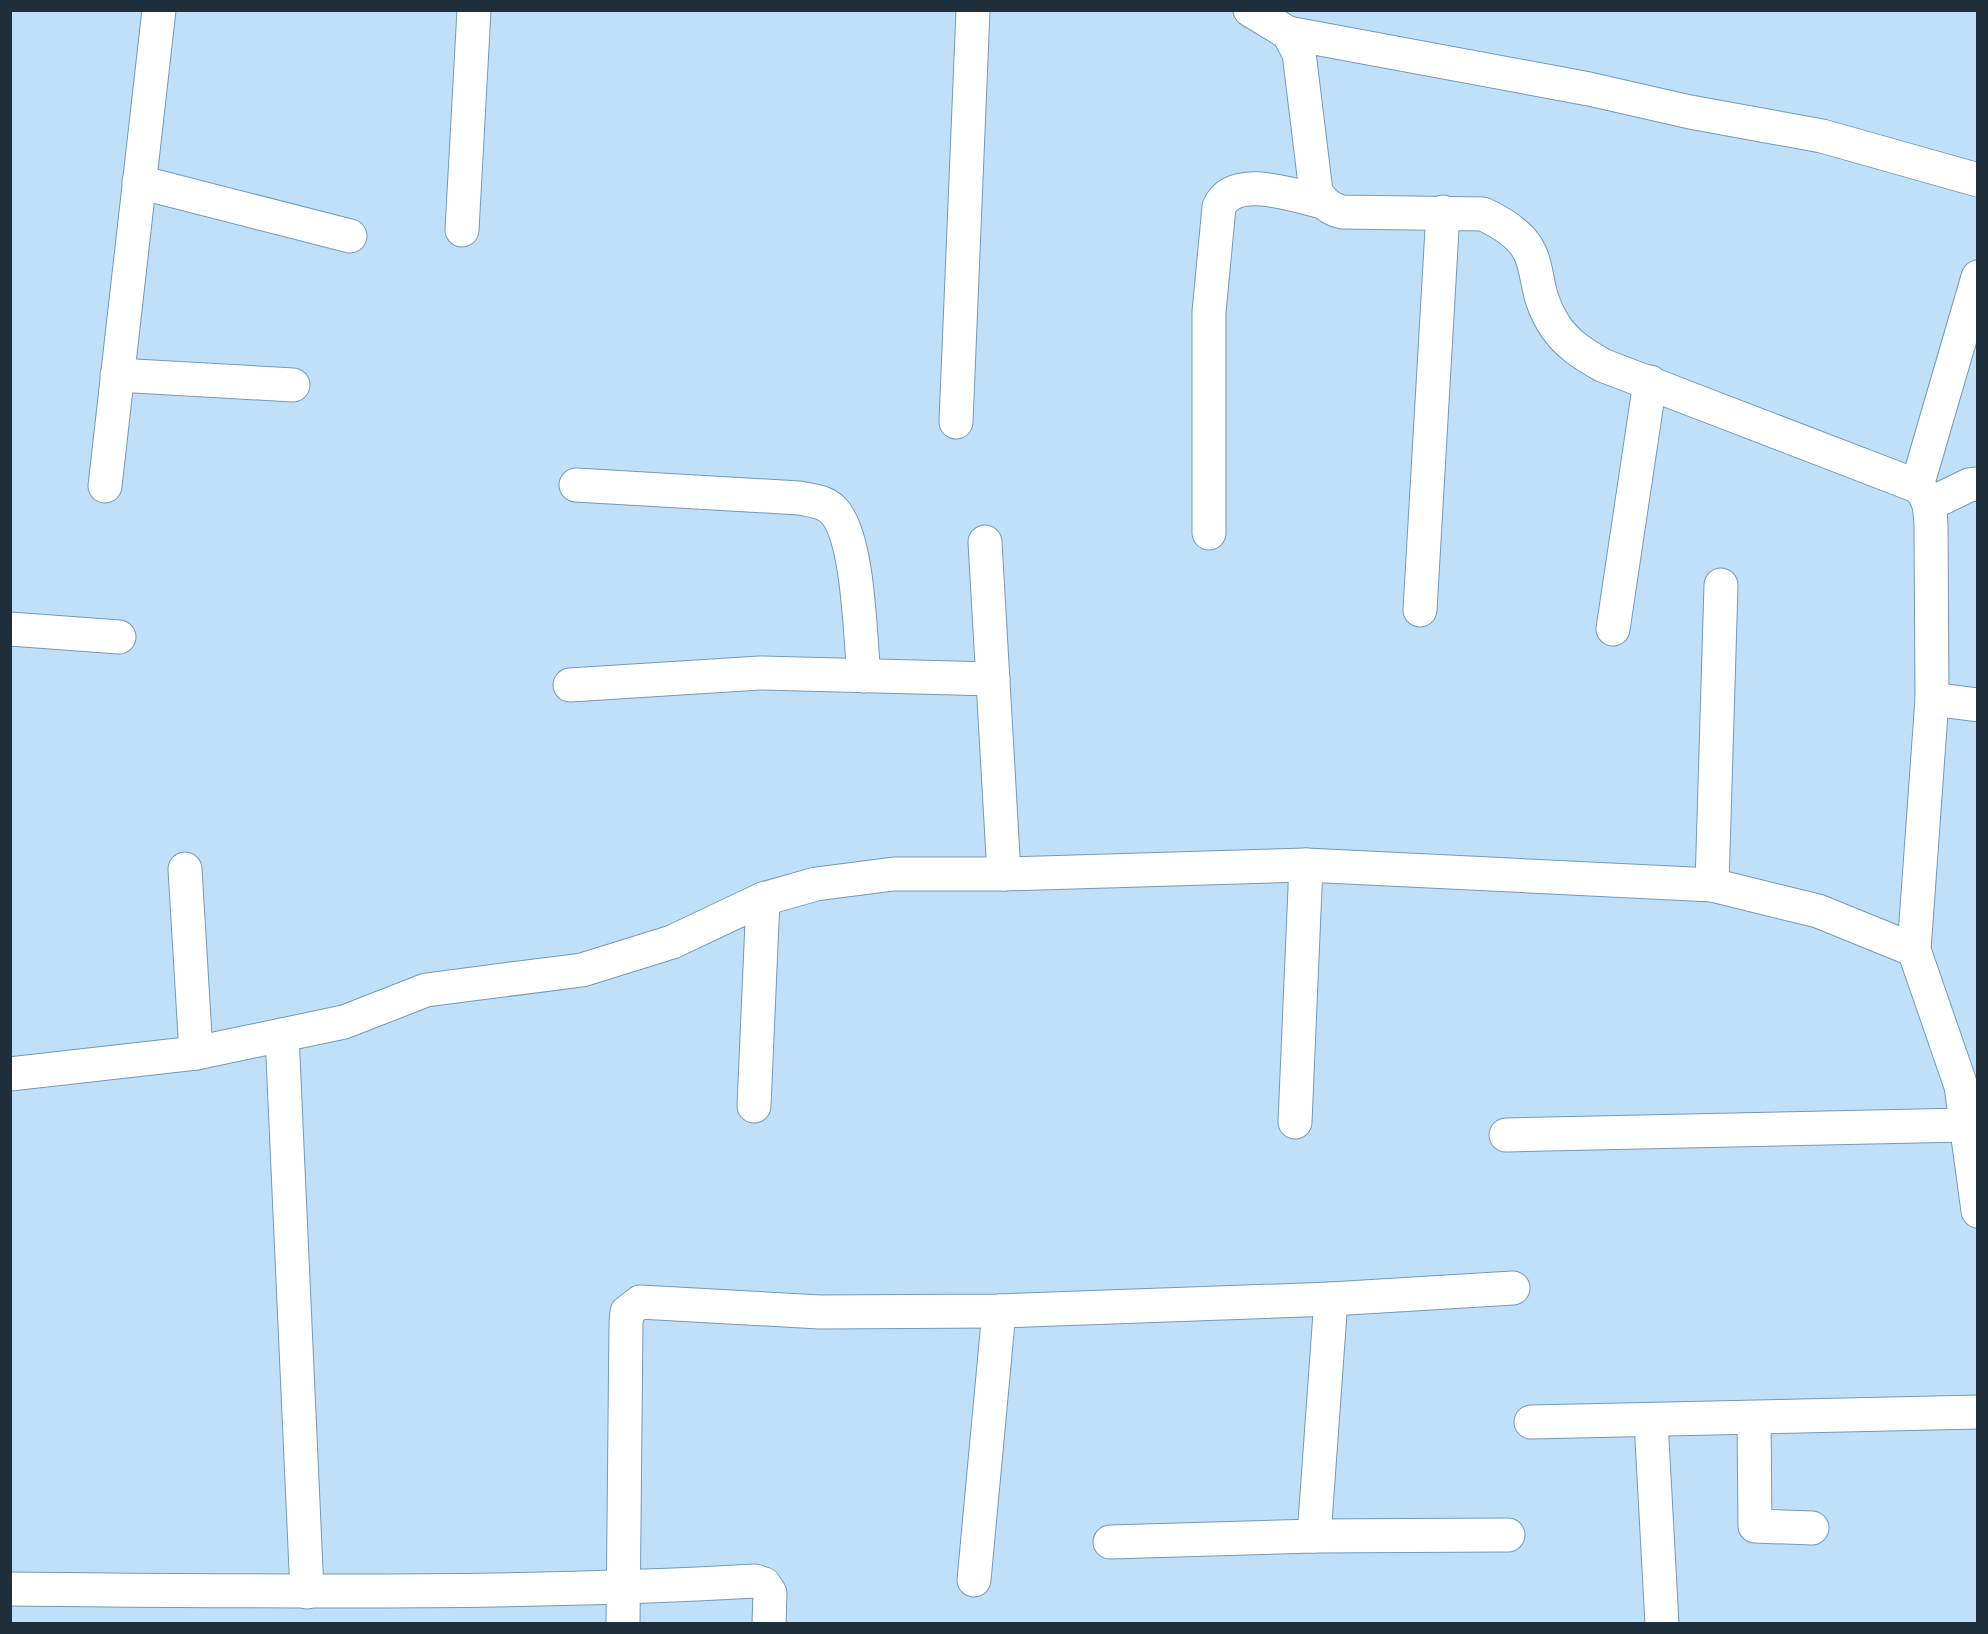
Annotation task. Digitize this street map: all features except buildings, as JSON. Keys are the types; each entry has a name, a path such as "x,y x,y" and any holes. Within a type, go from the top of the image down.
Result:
{"street":[{"path":"105,486 159,10"},
{"path":"462,230 474,10"},
{"path":"956,422 973,10"},
{"path":"1250,10 1288,33 1589,89 1690,112 1822,136 1977,180"},
{"path":"1288,33 1299,53 1312,173 1316,192 1323,202"},
{"path":"139,182 350,236"},
{"path":"1209,534 1209,312 1219,207 1227,195 1253,187 1323,202 1342,212 1483,214 1503,224 1528,245 1536,262 1543,300 1555,326 1574,349 1602,365 1650,382 1923,495 1977,484"},
{"path":"1420,610 1443,212"},
{"path":"1977,277 1923,495 1932,699 1914,950 1969,1086 1965,1125 1977,1211"},
{"path":"117,375 293,385"},
{"path":"1613,629 1650,382"},
{"path":"576,485 799,498 820,501 833,509 850,540 864,676"},
{"path":"985,542 1004,874"},
{"path":"1712,885 1721,585"},
{"path":"10,629 119,638"},
{"path":"570,685 760,673 993,679"},
{"path":"1932,699 1977,705"},
{"path":"10,1074 196,1053 344,1022 426,990 582,970 672,942 763,899 816,884 894,874 1004,874 1306,865 1712,885 1818,911 1914,950"},
{"path":"1295,1122 1306,865"},
{"path":"185,869 196,1053"},
{"path":"754,1106 763,899"},
{"path":"282,1035 308,1592"},
{"path":"1506,1135 1965,1125"},
{"path":"623,1623 626,1323 627,1312 632,1306 651,1301 820,1312 999,1311 1331,1299 1513,1288"},
{"path":"1314,1536 1331,1299"},
{"path":"974,1580 999,1311"},
{"path":"1531,1422 1754,1419 1977,1412"},
{"path":"1754,1419 1755,1526 1812,1528"},
{"path":"1651,1421 1662,1623"},
{"path":"1110,1542 1314,1536 1508,1535"},
{"path":"10,1589 308,1592 623,1588 761,1582 770,1593 769,1623"}]}
